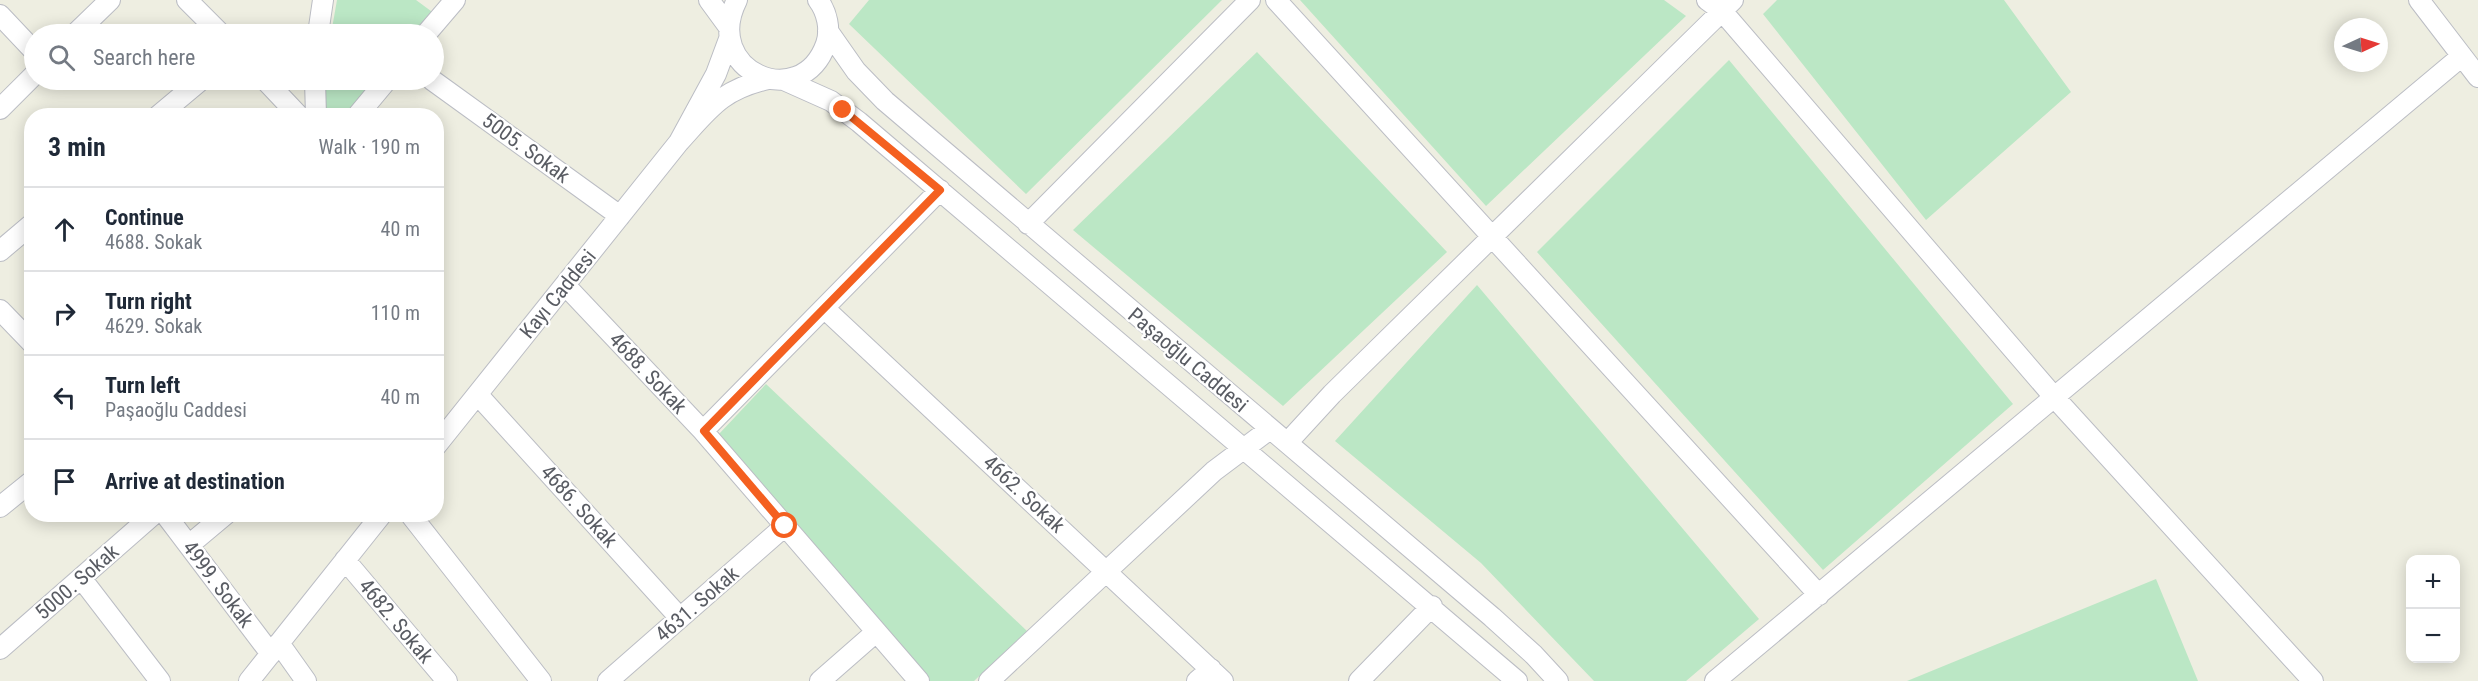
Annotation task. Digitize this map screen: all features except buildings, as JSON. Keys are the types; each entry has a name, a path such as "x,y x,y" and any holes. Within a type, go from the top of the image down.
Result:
{"street":[{"path":"85,24 110,0"},
{"path":"187,0 211,24"},
{"path":"319,24 323,0"},
{"path":"435,24 455,0"},
{"path":"710,0 729,32"},
{"name":"Kayı Caddesi","path":"679,142 716,74 729,32 730,15 737,0"},
{"path":"1028,224 1250,0"},
{"path":"1276,0 1819,596"},
{"path":"2419,0 2478,77"},
{"path":"1287,443 1332,394 1492,237 1720,4 2055,398 2313,681"},
{"name":"Kayı Caddesi","path":"444,436 679,142 710,107 729,92 747,84 799,76 812,67 822,54 828,39 827,12"},
{"name":"Paşaoğlu Caddesi","path":"827,12 856,71 885,101 1492,617 1534,655 1558,681"},
{"path":"0,15 24,40"},
{"name":"Paşaoğlu Caddesi","path":"729,32 741,63 753,73 810,90 837,106 1244,447 1517,681"},
{"path":"1715,681 2462,56"},
{"path":"0,109 24,85"},
{"name":"5005. Sokak","path":"444,89 620,216"},
{"path":"180,108 193,90"},
{"path":"274,90 291,108"},
{"path":"315,90 316,108"},
{"path":"364,108 379,90"},
{"path":"704,431 940,190"},
{"path":"0,251 24,231"},
{"name":"4688. Sokak","path":"565,285 704,431 919,681"},
{"name":"4662. Sokak","path":"824,308 1107,571 1211,677"},
{"path":"4,321 24,337"},
{"name":"4686. Sokak","path":"478,395 680,618"},
{"path":"989,681 1214,471 1270,429"},
{"path":"0,507 24,488"},
{"name":"5000. Sokak","path":"0,649 145,522"},
{"name":"4999. Sokak","path":"171,522 275,648 306,681"},
{"path":"189,545 216,522"},
{"path":"249,681 375,522"},
{"path":"416,522 541,681"},
{"name":"4631. Sokak","path":"608,681 785,526"},
{"name":"4682. Sokak","path":"345,560 447,681"},
{"path":"81,578 160,681"},
{"path":"1359,681 1432,606"},
{"path":"820,681 876,632"}],"green space":[{"path":"337,0 416,0 435,14 428,24 333,24"},
{"path":"869,0 1222,0 1026,194 849,24"},
{"path":"1300,0 1664,0 1686,16 1486,206"},
{"path":"1777,0 2004,0 2071,92 1926,220 1763,14"},
{"path":"1257,52 1447,252 1283,406 1073,230"},
{"path":"1729,60 2013,404 1823,570 1537,252"},
{"path":"325,90 376,90 359,108 326,108"},
{"path":"1477,285 1759,619 1686,681 1594,681 1481,563 1335,441"},
{"path":"766,384 1027,631 974,681 930,681 719,434"},
{"path":"2156,579 2198,681 1907,681"}],"route":[{"path":"785,526 704,431 940,190 843,110"}]}
